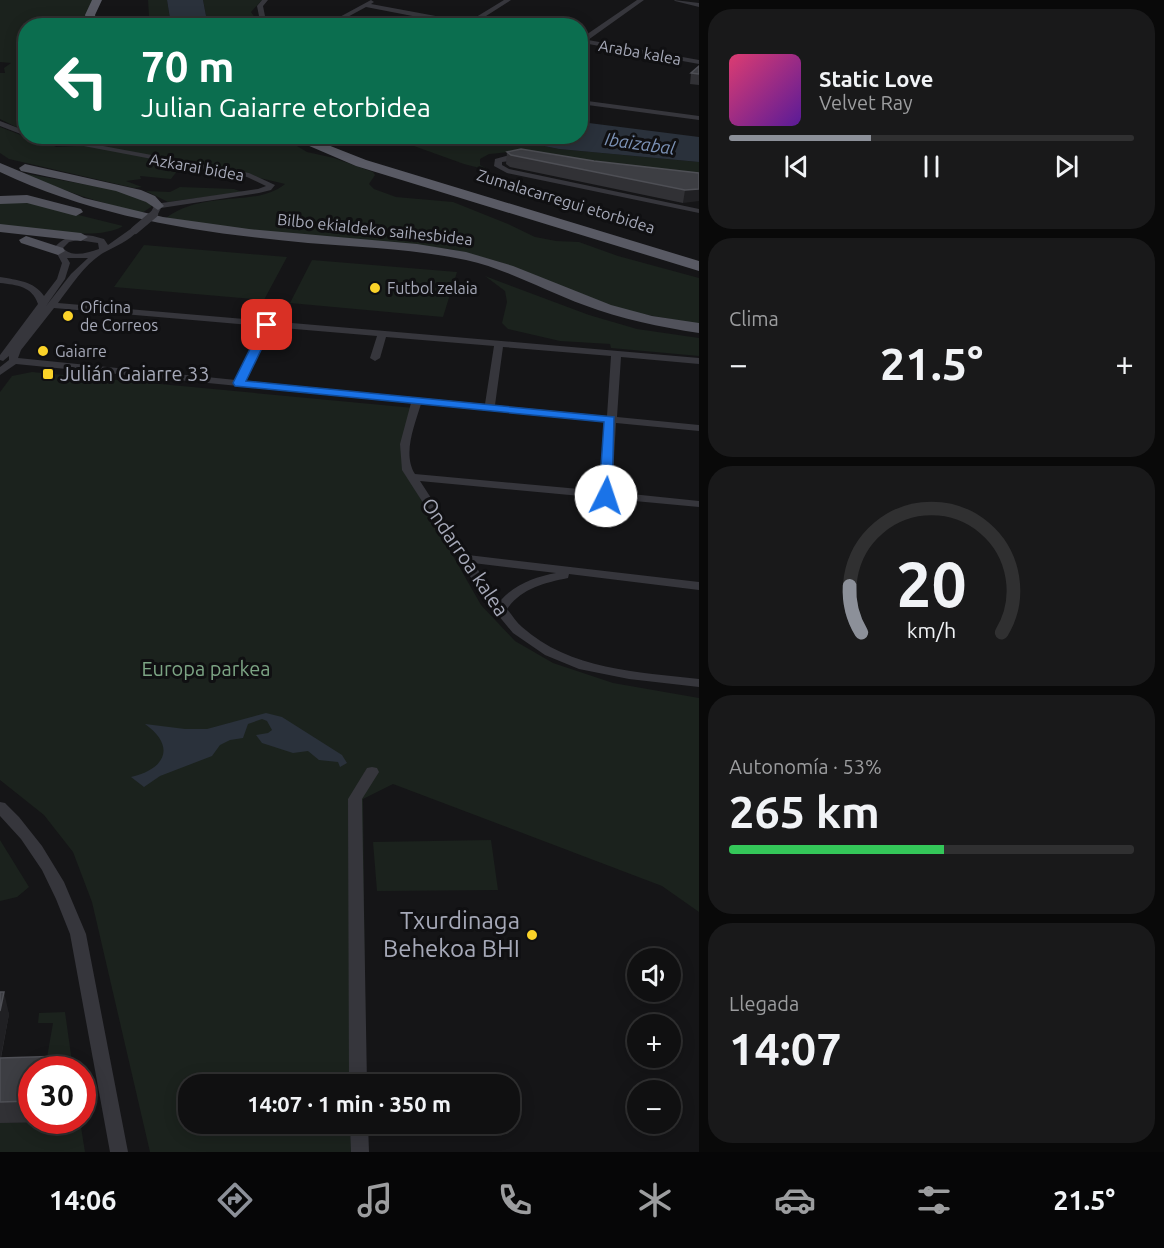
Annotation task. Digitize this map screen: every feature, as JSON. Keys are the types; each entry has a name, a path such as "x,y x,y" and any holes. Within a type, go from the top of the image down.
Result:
{"highway":[{"path":"91,18 97,0"},
{"path":"101,18 99,14 106,0"},
{"path":"311,144 346,159 418,178 449,181 699,251"},
{"path":"327,144 418,178 438,191 548,225 605,247 699,274"},
{"name":"Zumalacarregui etorbidea","path":"418,178 529,215 699,266"},
{"name":"Zumalacarregui etorbidea","path":"418,178 699,259"}],"main road":[{"path":"0,158 32,171 141,193 154,199 156,210"},
{"name":"Bilbo ekialdeko saihesbidea","path":"0,167 35,184 80,200 189,226 252,234 398,246 468,256 513,270 609,309 647,319 699,328"},
{"path":"0,178 51,199 101,214 222,237"},
{"path":"0,200 27,199 159,231 222,237"},
{"path":"0,228 86,237"},
{"path":"0,235 59,252"},
{"name":"Bilbo ekialdeko saihesbidea","path":"222,237 452,261 483,267 610,316 699,334"}],"street":[{"path":"262,18 260,6 265,0"},
{"path":"340,18 375,0"},
{"path":"478,18 508,0"},
{"path":"588,37 641,0"},
{"path":"677,0 699,5"},
{"path":"364,5 435,18"},
{"name":"Araba kalea","path":"588,43 699,62"},
{"path":"588,103 699,118"},
{"path":"0,123 18,131"},
{"name":"Azkarai bidea","path":"78,144 239,173 271,184 268,188 259,191 184,203 156,210"},
{"path":"534,159 511,158 498,163 502,169 507,171 699,211"},
{"path":"59,252 79,257 101,250 135,230 156,210"},
{"path":"5,363 47,304 61,279 66,263 59,252 59,244 86,237 115,236 135,230"},
{"path":"47,304 101,250 104,243 86,237"},
{"path":"0,280 27,285 61,279"},
{"path":"27,285 47,304 699,362"},
{"path":"239,383 268,324"},
{"path":"375,358 383,333"},
{"path":"490,408 499,344"},
{"path":"606,496 616,354"},
{"path":"5,363 239,383 699,428"},
{"name":"Ondarroa kalea","path":"417,401 404,458 411,477 500,610 517,630 537,645 567,660 607,672 699,683"},
{"path":"411,477 699,504"},
{"path":"464,558 699,586"},
{"path":"500,610 512,594 526,586 548,577 577,572"},
{"path":"358,1074 355,799 372,772"},
{"path":"0,807 41,854 66,900 78,934 119,1152"},
{"path":"359,1134 360,1152"}],"green space":[{"path":"0,0 97,0 94,18 18,18 18,128 0,119 0,73 5,73 4,68 11,63 0,62"},
{"path":"148,0 167,0 170,18 150,18"},
{"path":"203,0 262,0 251,12 255,18 206,18"},
{"path":"0,127 18,134 18,144 51,144 56,147 96,144 294,144 307,152 334,158 373,172 375,175 369,184 374,189 396,197 453,202 535,237 579,242 618,256 699,278 699,324 625,311 500,262 450,249 241,229 166,218 181,209 197,204 260,195 285,184 232,173 178,170 171,179 140,176 141,179 126,181 142,187 134,188 9,159 0,153"},
{"path":"408,144 534,144 559,149 699,162 699,178 511,152 489,154 480,159 480,165 491,171"},
{"path":"22,173 127,192 151,204 151,207 142,213 126,209 81,196"},
{"path":"180,187 234,189 242,192 168,202 146,191 170,192"},
{"path":"0,203 30,203 123,226 112,231 81,234 0,225"},
{"path":"144,245 287,257 264,300 114,287"},
{"name":"Futbol zelaia","path":"312,260 457,272 443,317 290,303"},
{"path":"485,276 589,315 637,329 699,338 699,356 611,348 610,344 560,341 508,329 502,323 507,302 505,291"},
{"name":"Europa parkea","path":"32,372 414,408 405,444 411,482 481,605 515,641 553,663 613,683 699,698 699,912 662,886 393,784 363,799 366,1074 178,1074 178,1134 366,1134 367,1152 150,1152 92,902 73,852 44,815 0,780 0,392 12,376"},
{"path":"0,840 29,887 17,897 0,901"},
{"path":"491,840 498,890 377,891 373,842"},
{"path":"65,1012 71,1056 47,1056 53,1023 38,1023 39,1013"},
{"path":"0,1123 18,1123 18,1134 82,1134 85,1152 0,1152"}],"water":[{"path":"167,0 203,0 206,18 170,18"},
{"name":"Ibaizabal","path":"588,123 699,137 699,162 559,149 534,144 588,144"},
{"path":"266,713 282,717 342,755 347,763 340,767 338,762 319,760 308,751 293,753 262,743 256,735 272,730 267,721 262,719 248,724 243,738 230,740 220,745 212,756 160,776 144,787 131,777 152,768 163,756 161,740 145,724 207,729"}],"building":[{"path":"699,66 699,74 691,73"},
{"path":"521,149 594,161 699,173 699,189 685,190 511,155 507,152"},
{"path":"0,992 4,992 0,1011"},
{"path":"18,1057 18,1101 0,1102 0,1058"}],"place":[{"name":"Futbol zelaia","path":"375,288"},
{"name":"Oficina de Correos","path":"68,316"},
{"name":"Gaiarre","path":"43,351"},
{"name":"Julián Gaiarre 33","path":"48,374"},
{"name":"Txurdinaga Behekoa BHI","path":"532,935"}],"route":[{"path":"267,325 239,383 610,419 606,496"}]}
